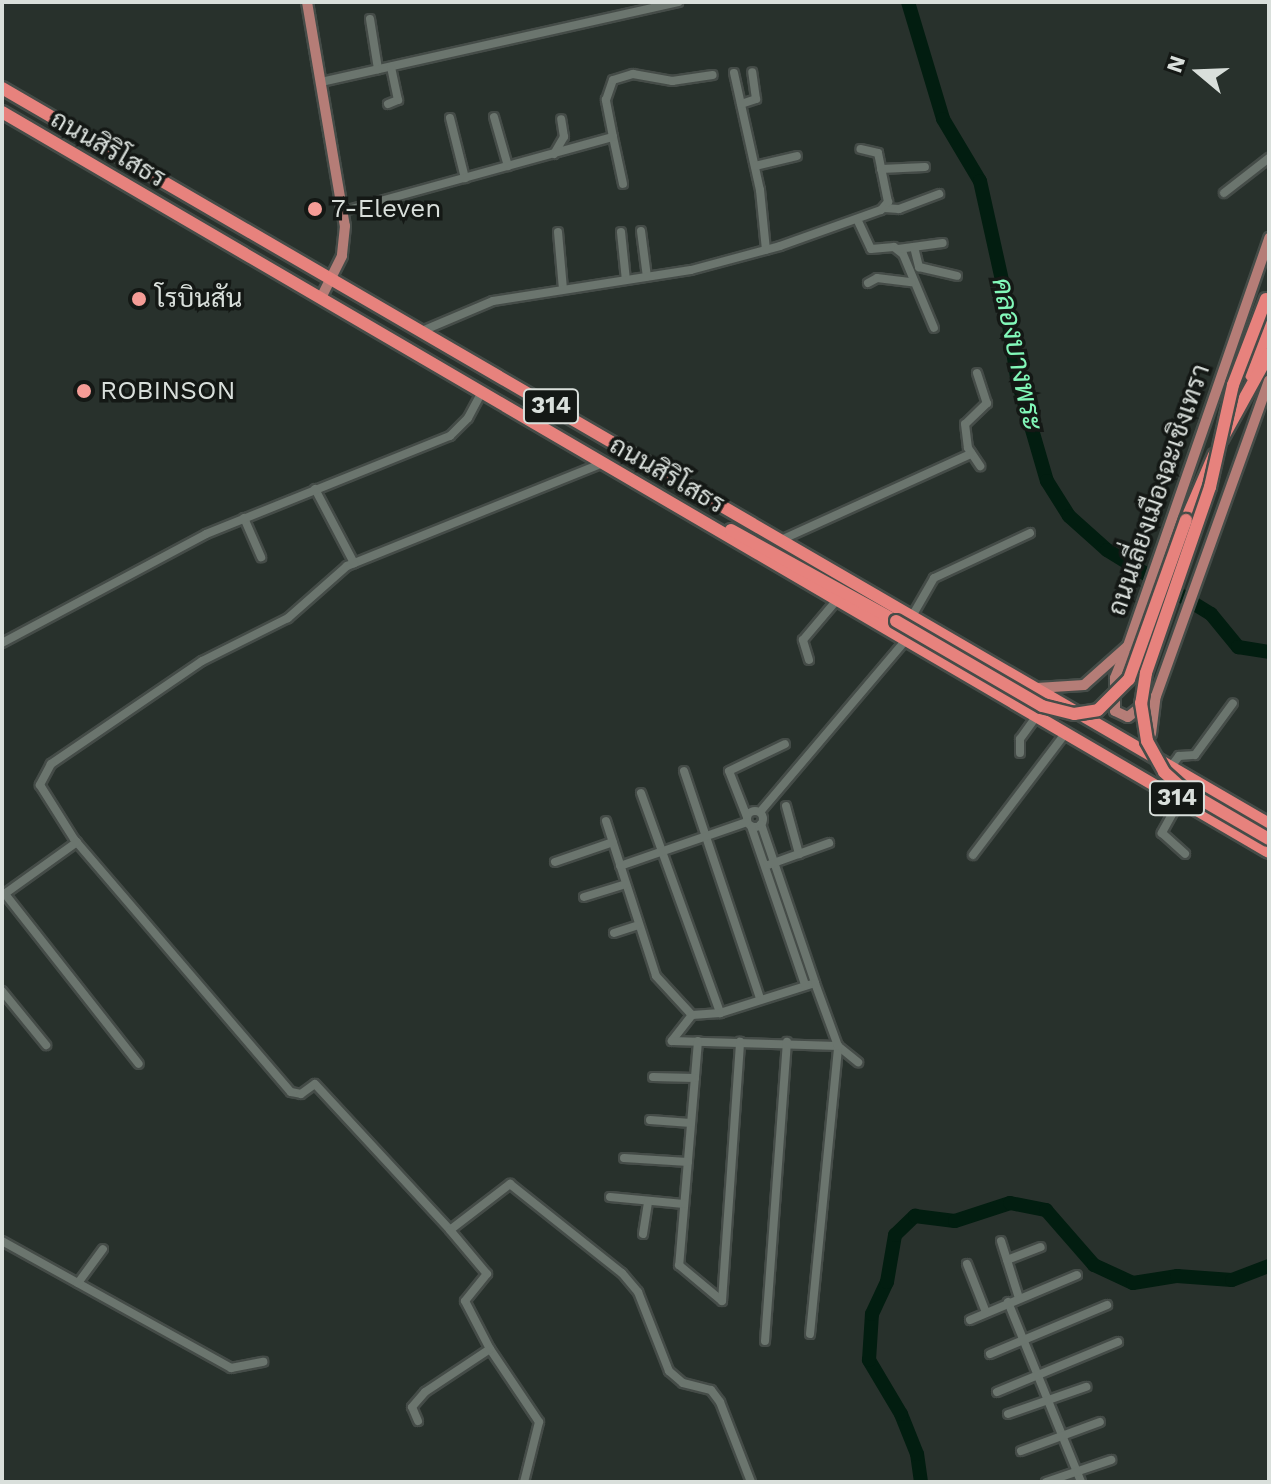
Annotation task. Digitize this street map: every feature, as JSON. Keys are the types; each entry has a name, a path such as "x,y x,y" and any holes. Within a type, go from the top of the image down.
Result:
{"highway":[{"name":"ถนนสิริโสธร","path":"2,88 781,540 1028,688 1269,824"},
{"name":"ถนนสิริโสธร","path":"2,112 1269,852"},
{"path":"1267,294 1233,385 1210,487 1146,673 1141,703 1150,749 1169,778 1269,839"},
{"name":"ถนนเลี่ยงเมืองฉะเชิงเทรา","path":"1237,416 1269,325"},
{"path":"676,506 781,555 1042,706 1074,714 1098,710 1129,679 1186,520 1269,354"},
{"path":"1085,745 1097,738 1097,727"},
{"name":"314","path":"1114,762 1112,750 1123,741"}],"main road":[{"path":"307,2 344,211 345,242 332,279 321,298"},
{"name":"ถนนเลี่ยงเมืองฉะเชิงเทรา","path":"1028,688 1084,685 1128,646 1269,238"},
{"path":"1167,767 1150,720 1267,398 1269,381"},
{"path":"1128,646 1113,694 1120,716 1140,710 1166,670"}],"street":[{"path":"321,82 678,2"},
{"path":"370,19 378,69"},
{"path":"388,104 398,100 391,67"},
{"path":"741,104 756,99 752,72"},
{"path":"734,73 755,166 766,250"},
{"path":"623,184 606,100 613,80 633,74 672,81 713,75"},
{"path":"494,117 508,166"},
{"path":"450,118 465,178"},
{"path":"554,154 564,137 561,119"},
{"path":"344,211 613,137"},
{"path":"860,149 875,151 888,202 884,208"},
{"path":"755,166 797,156"},
{"path":"1224,193 1269,158"},
{"path":"881,169 925,167"},
{"path":"422,331 493,301 647,277 766,250 884,208 899,209 939,194"},
{"path":"857,219 871,249 943,243"},
{"path":"641,231 647,277"},
{"path":"558,232 563,289"},
{"path":"621,232 626,280"},
{"path":"914,247 919,267 957,276"},
{"path":"898,249 934,328"},
{"path":"868,283 877,278 912,282"},
{"path":"977,373 987,403 966,418 971,454 980,466"},
{"path":"2,643 244,518 456,433 482,392"},
{"path":"781,540 971,454"},
{"path":"524,1482 539,1422 490,1349 465,1301 487,1274 315,1084 301,1094 291,1092 77,842 40,785 51,764 202,661 288,618 354,563 603,463"},
{"path":"315,489 354,563"},
{"path":"244,518 261,557"},
{"path":"911,618 934,578 1030,533"},
{"path":"809,660 803,640 836,601"},
{"path":"810,1334 838,1046 773,863 760,812 906,640"},
{"path":"1167,767 1179,756 1195,755 1233,703"},
{"path":"1020,753 1020,739 1036,717"},
{"path":"973,855 1065,734"},
{"path":"785,744 729,771 805,985"},
{"path":"684,771 760,998"},
{"path":"641,793 720,1013"},
{"path":"1180,800 1162,833 1185,854"},
{"path":"786,806 799,854"},
{"path":"748,822 752,811 760,812"},
{"path":"606,821 656,976 692,1015"},
{"path":"620,866 748,822 761,824"},
{"path":"77,842 3,895 139,1064"},
{"path":"555,862 613,842"},
{"path":"764,866 829,843"},
{"path":"584,897 626,884"},
{"path":"614,933 639,925"},
{"path":"815,983 720,1013 692,1015 672,1041 787,1042 838,1046 858,1062"},
{"path":"2,991 46,1045"},
{"path":"698,1041 679,1265 722,1301 740,1042"},
{"path":"765,1341 787,1042"},
{"path":"653,1077 695,1078"},
{"path":"650,1120 691,1123"},
{"path":"624,1158 688,1162"},
{"path":"450,1230 510,1184 622,1273 638,1292 669,1371 683,1383 711,1390 720,1402 751,1482"},
{"path":"610,1197 684,1204"},
{"path":"643,1234 648,1201"},
{"path":"2,1241 231,1368 263,1362"},
{"path":"1001,1241 1019,1298"},
{"path":"1007,1260 1041,1247"},
{"path":"78,1283 103,1249"},
{"path":"967,1264 985,1310"},
{"path":"970,1320 985,1310 1077,1275"},
{"path":"1008,1302 1081,1482"},
{"path":"990,1354 1107,1305"},
{"path":"997,1392 1118,1342"},
{"path":"418,1421 412,1407 425,1392 490,1349"},
{"path":"1008,1414 1086,1387"},
{"path":"1021,1451 1100,1422"},
{"path":"1048,1482 1111,1460"}],"waterway":[{"name":"คลองบางพระ","path":"908,2 943,119 980,181 1003,285 1017,378 1047,481 1069,516 1107,550 1211,614 1238,647 1269,652"},
{"name":"คลองบางพระ","path":"921,1482 917,1454 901,1414 869,1360 872,1314 887,1282 895,1235 915,1216 955,1221 1010,1203 1046,1210 1094,1265 1133,1283 1177,1276 1232,1280 1269,1266"}],"place":[{"name":"7-Eleven","path":"315,209"},
{"name":"โรบินสัน","path":"139,299"},
{"name":"ROBINSON","path":"84,391"}]}
